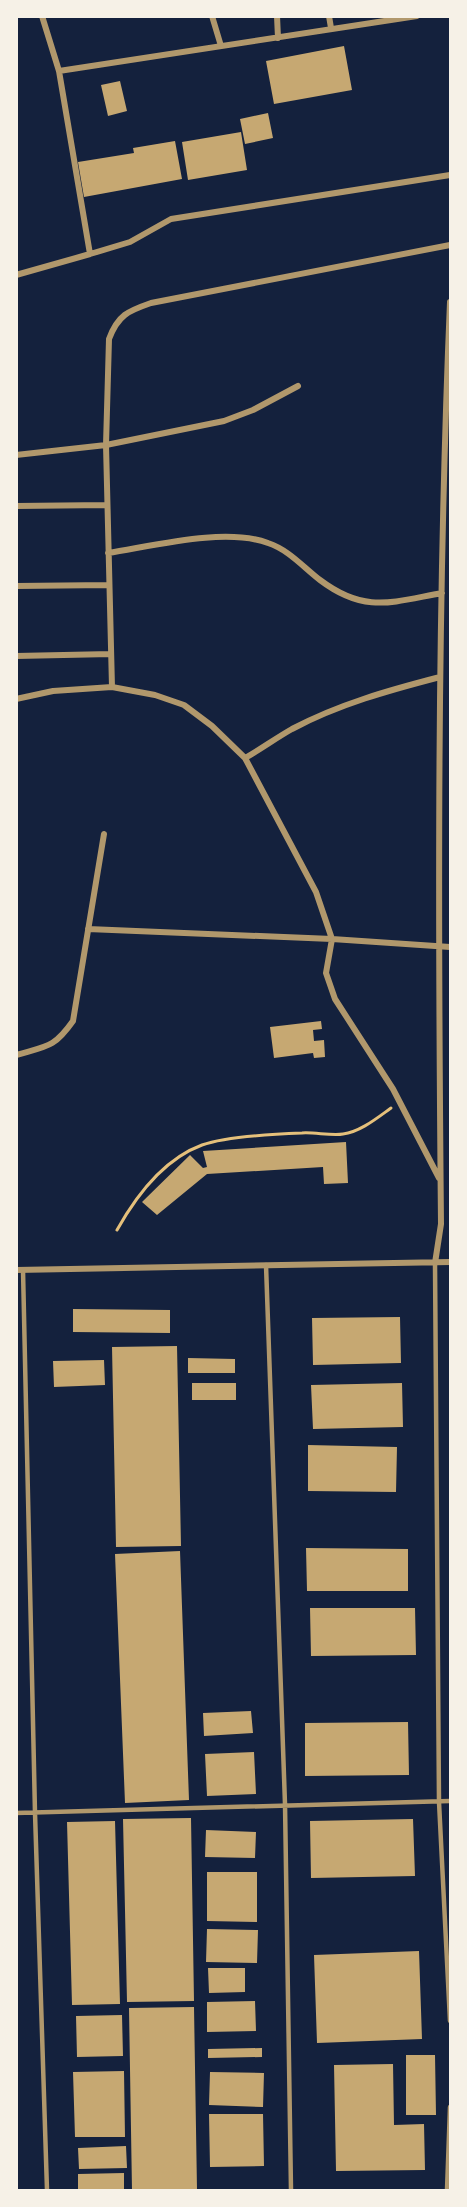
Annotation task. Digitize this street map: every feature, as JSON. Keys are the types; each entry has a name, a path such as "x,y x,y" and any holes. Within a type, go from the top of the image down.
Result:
{"street":[{"path":"42,16 59,71 90,254"},
{"path":"212,16 221,46"},
{"path":"277,16 278,38"},
{"path":"329,16 331,28"},
{"path":"59,71 415,17"},
{"path":"16,275 130,243 171,219 450,175"},
{"path":"112,687 106,445 109,339 115,322 130,310 151,303 450,245"},
{"path":"435,1263 441,1224 440,677 450,302"},
{"path":"16,454 106,445 224,421 253,410 298,386"},
{"path":"16,506 107,505"},
{"path":"108,553 204,538 244,537 268,543 292,556 321,581 351,599 380,605 442,593"},
{"path":"16,586 109,585"},
{"path":"16,656 111,654"},
{"path":"245,758 293,729 330,712 380,693 440,677"},
{"path":"16,699 52,691 112,687 155,695 184,705 212,726 245,758 316,892 332,939 326,973 335,999 400,1102 441,1181"},
{"path":"16,1055 47,1046 60,1039 73,1021 104,834"},
{"path":"88,929 332,939 450,947"},
{"path":"20,1270 450,1262"}],"lane":[{"path":"435,1263 439,1802 450,2021"},
{"path":"266,1265 285,1804 291,2190"},
{"path":"20,1270 48,2190"},
{"path":"16,1813 450,1801"},
{"path":"447,2190 450,2107"}],"path":[{"path":"117,1230 129,1208 145,1187 185,1153 223,1140 274,1134 326,1132 343,1134 364,1126 400,1102"}],"building":[{"path":"344,46 352,90 274,104 266,61"},
{"path":"120,81 127,111 108,116 101,85"},
{"path":"268,113 273,138 245,144 240,119"},
{"path":"241,132 247,170 188,180 182,142"},
{"path":"175,141 182,179 84,197 78,162 134,153 133,148"},
{"path":"321,1021 322,1029 313,1030 314,1041 324,1040 325,1057 314,1058 313,1053 274,1058 270,1027"},
{"path":"346,1142 348,1183 324,1184 323,1167 207,1174 157,1215 142,1202 190,1155 203,1168 207,1167 203,1151"},
{"path":"73,1309 170,1310 170,1333 73,1332"},
{"path":"400,1317 401,1363 313,1365 312,1318"},
{"path":"177,1346 181,1546 116,1547 112,1347"},
{"path":"188,1358 235,1359 235,1373 188,1373"},
{"path":"104,1360 105,1385 54,1387 53,1361"},
{"path":"192,1383 236,1383 236,1400 192,1400"},
{"path":"402,1383 403,1427 313,1429 311,1385"},
{"path":"308,1445 397,1447 396,1492 308,1491"},
{"path":"306,1548 408,1549 408,1591 307,1591"},
{"path":"180,1551 189,1800 125,1803 115,1554"},
{"path":"310,1608 415,1608 416,1655 311,1656"},
{"path":"251,1711 253,1733 204,1736 203,1713"},
{"path":"408,1722 409,1775 305,1776 305,1723"},
{"path":"254,1752 256,1794 207,1796 205,1754"},
{"path":"191,1818 194,2001 127,2002 123,1819"},
{"path":"413,1819 415,1876 311,1878 310,1821"},
{"path":"115,1821 120,2004 72,2005 67,1822"},
{"path":"206,1830 256,1832 255,1858 205,1857"},
{"path":"207,1872 257,1872 257,1922 207,1921"},
{"path":"207,1929 258,1930 257,1963 206,1962"},
{"path":"419,1951 422,2039 317,2043 314,1955"},
{"path":"208,1968 245,1968 245,1992 209,1993"},
{"path":"255,2001 256,2031 207,2032 207,2002"},
{"path":"194,2007 197,2189 132,2190 129,2008"},
{"path":"122,2015 123,2056 77,2057 76,2016"},
{"path":"262,2048 262,2057 208,2058 208,2049"},
{"path":"406,2055 435,2055 436,2115 406,2115"},
{"path":"393,2064 394,2125 424,2124 425,2170 336,2171 334,2065"},
{"path":"124,2071 125,2137 75,2137 73,2072"},
{"path":"210,2072 264,2073 263,2107 209,2105"},
{"path":"209,2114 263,2114 264,2166 210,2167"},
{"path":"126,2146 127,2168 79,2169 78,2148"},
{"path":"124,2173 124,2189 78,2190 78,2174"}]}
